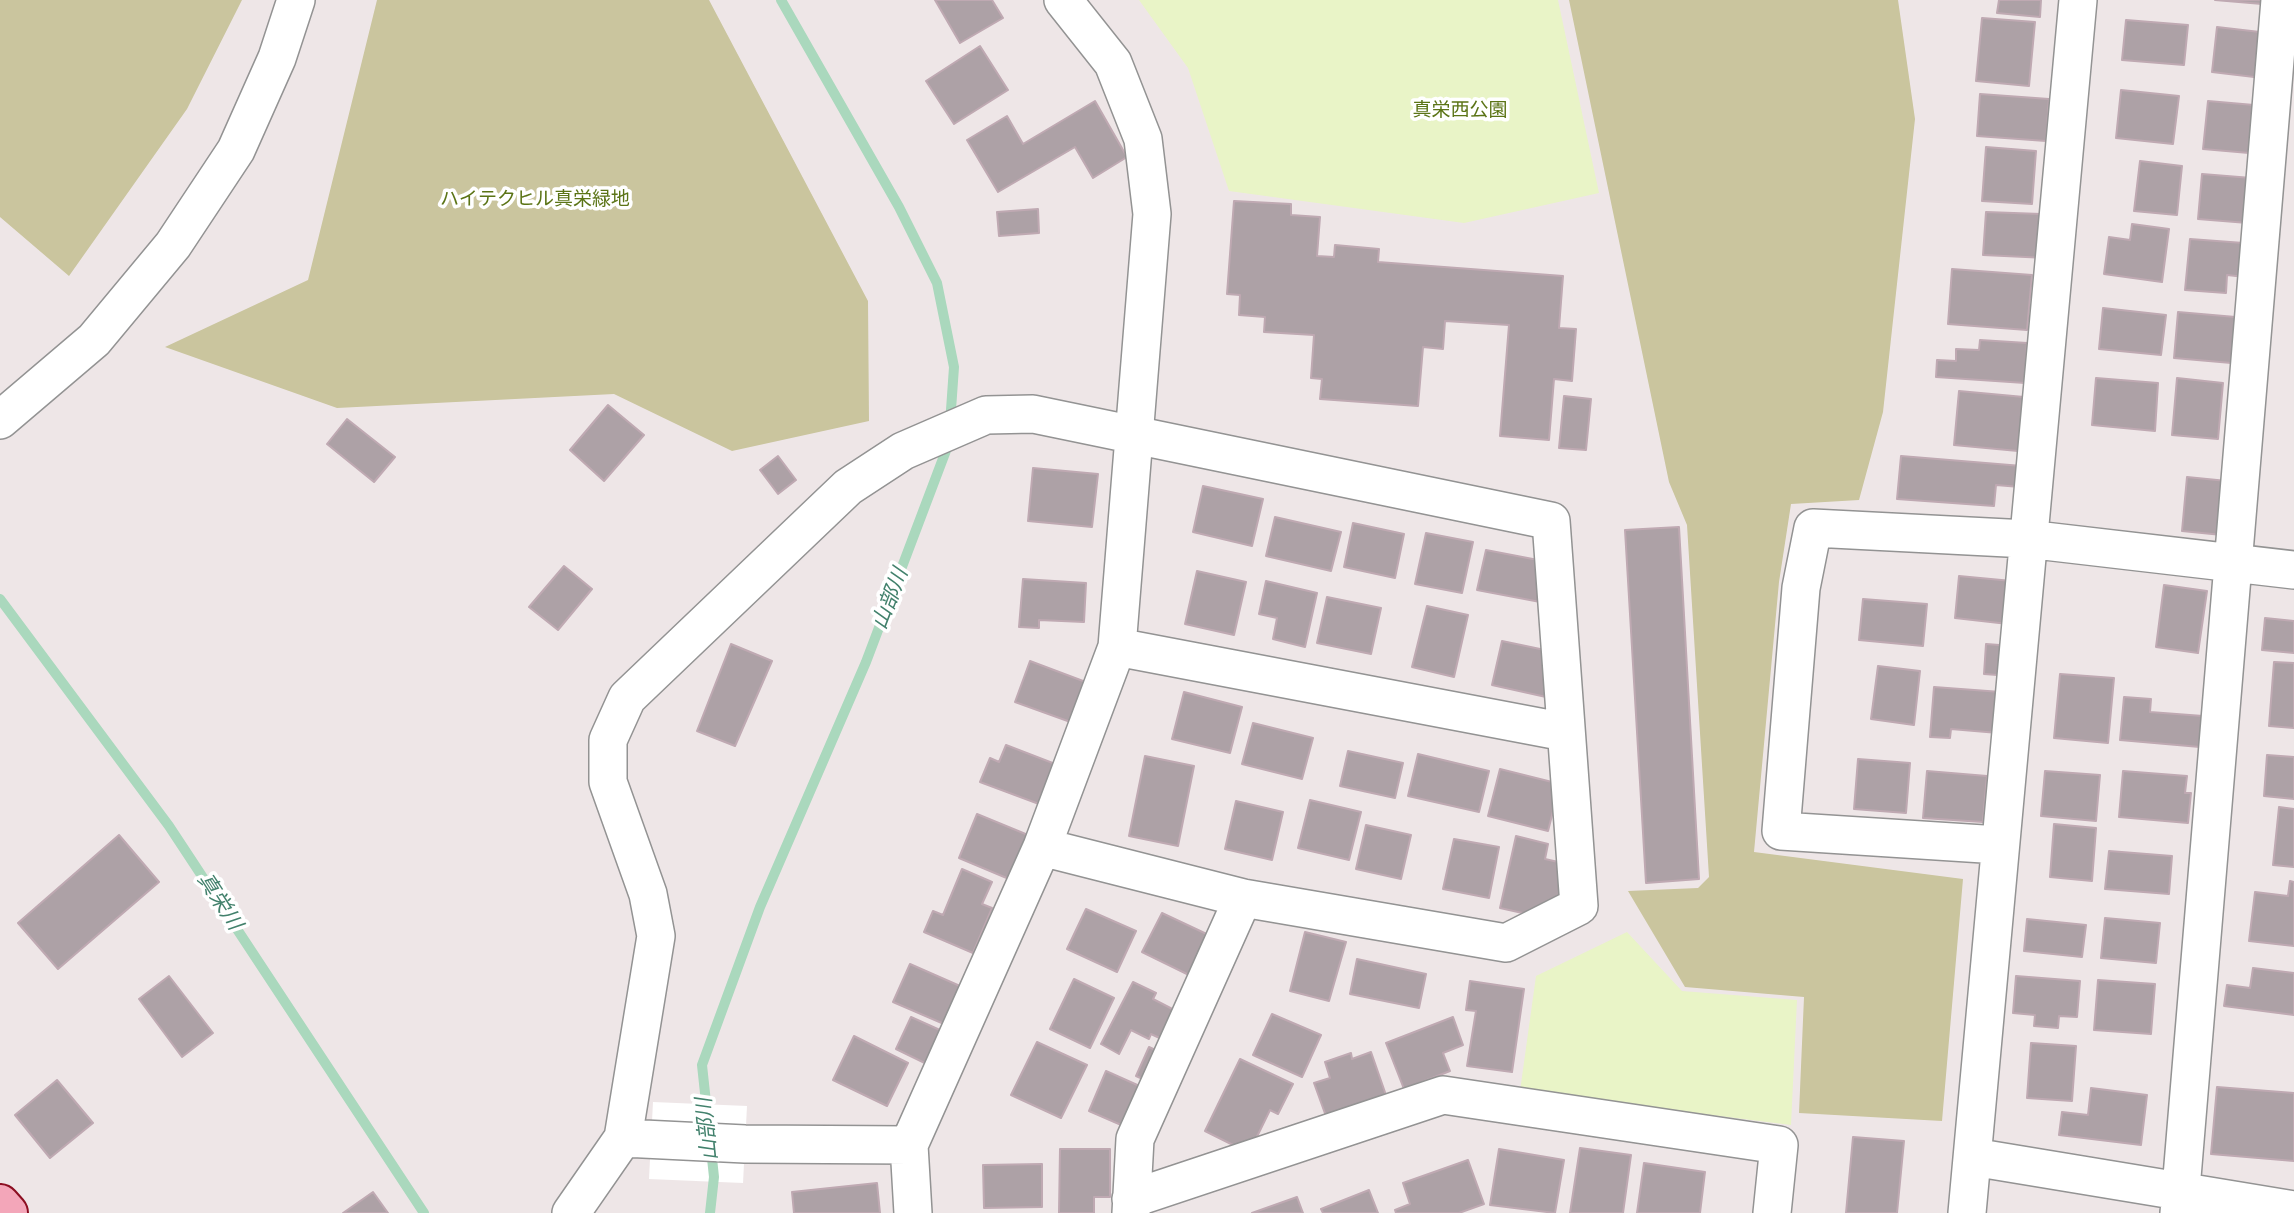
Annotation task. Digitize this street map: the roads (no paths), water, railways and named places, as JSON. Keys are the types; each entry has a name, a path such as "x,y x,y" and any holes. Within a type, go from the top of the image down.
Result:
{"main road":[{"path":"0,1204 8,1213"}],"street":[{"path":"0,420 93,340 173,245 236,150 277,58 296,0"},
{"path":"913,1213 909,1145 1042,847 1117,647 1152,214 1143,139 1113,63 1063,0"},
{"path":"1968,1213 1999,845 2078,0"},
{"path":"2180,1201 2231,563 2280,0"},
{"path":"571,1213 637,1139 656,936 648,894 608,782 608,740 627,698 848,487 903,451 986,415 1033,414 1551,521 1579,906 1506,943 1244,898 1042,847"},
{"path":"1999,845 1781,831 1801,588 1812,528 2027,539 2294,570"},
{"path":"1117,647 1565,732"},
{"path":"1244,898 1135,1139 1131,1206 1443,1095 1779,1145 1772,1213"},
{"path":"637,1139 745,1144 909,1145"},
{"path":"1973,1157 2180,1201 2294,1210"}],"waterway":[{"name":"山部川","path":"781,0 899,207 937,283 954,367 950,424"},
{"name":"山部川","path":"710,1213 714,1177 702,1065 760,907 866,662 950,440"},
{"name":"真栄川","path":"0,599 169,826 424,1213"}],"park label":[{"name":"真栄西公園","path":"1460,111"},
{"name":"ハイテクヒル真栄緑地","path":"535,200"}]}
